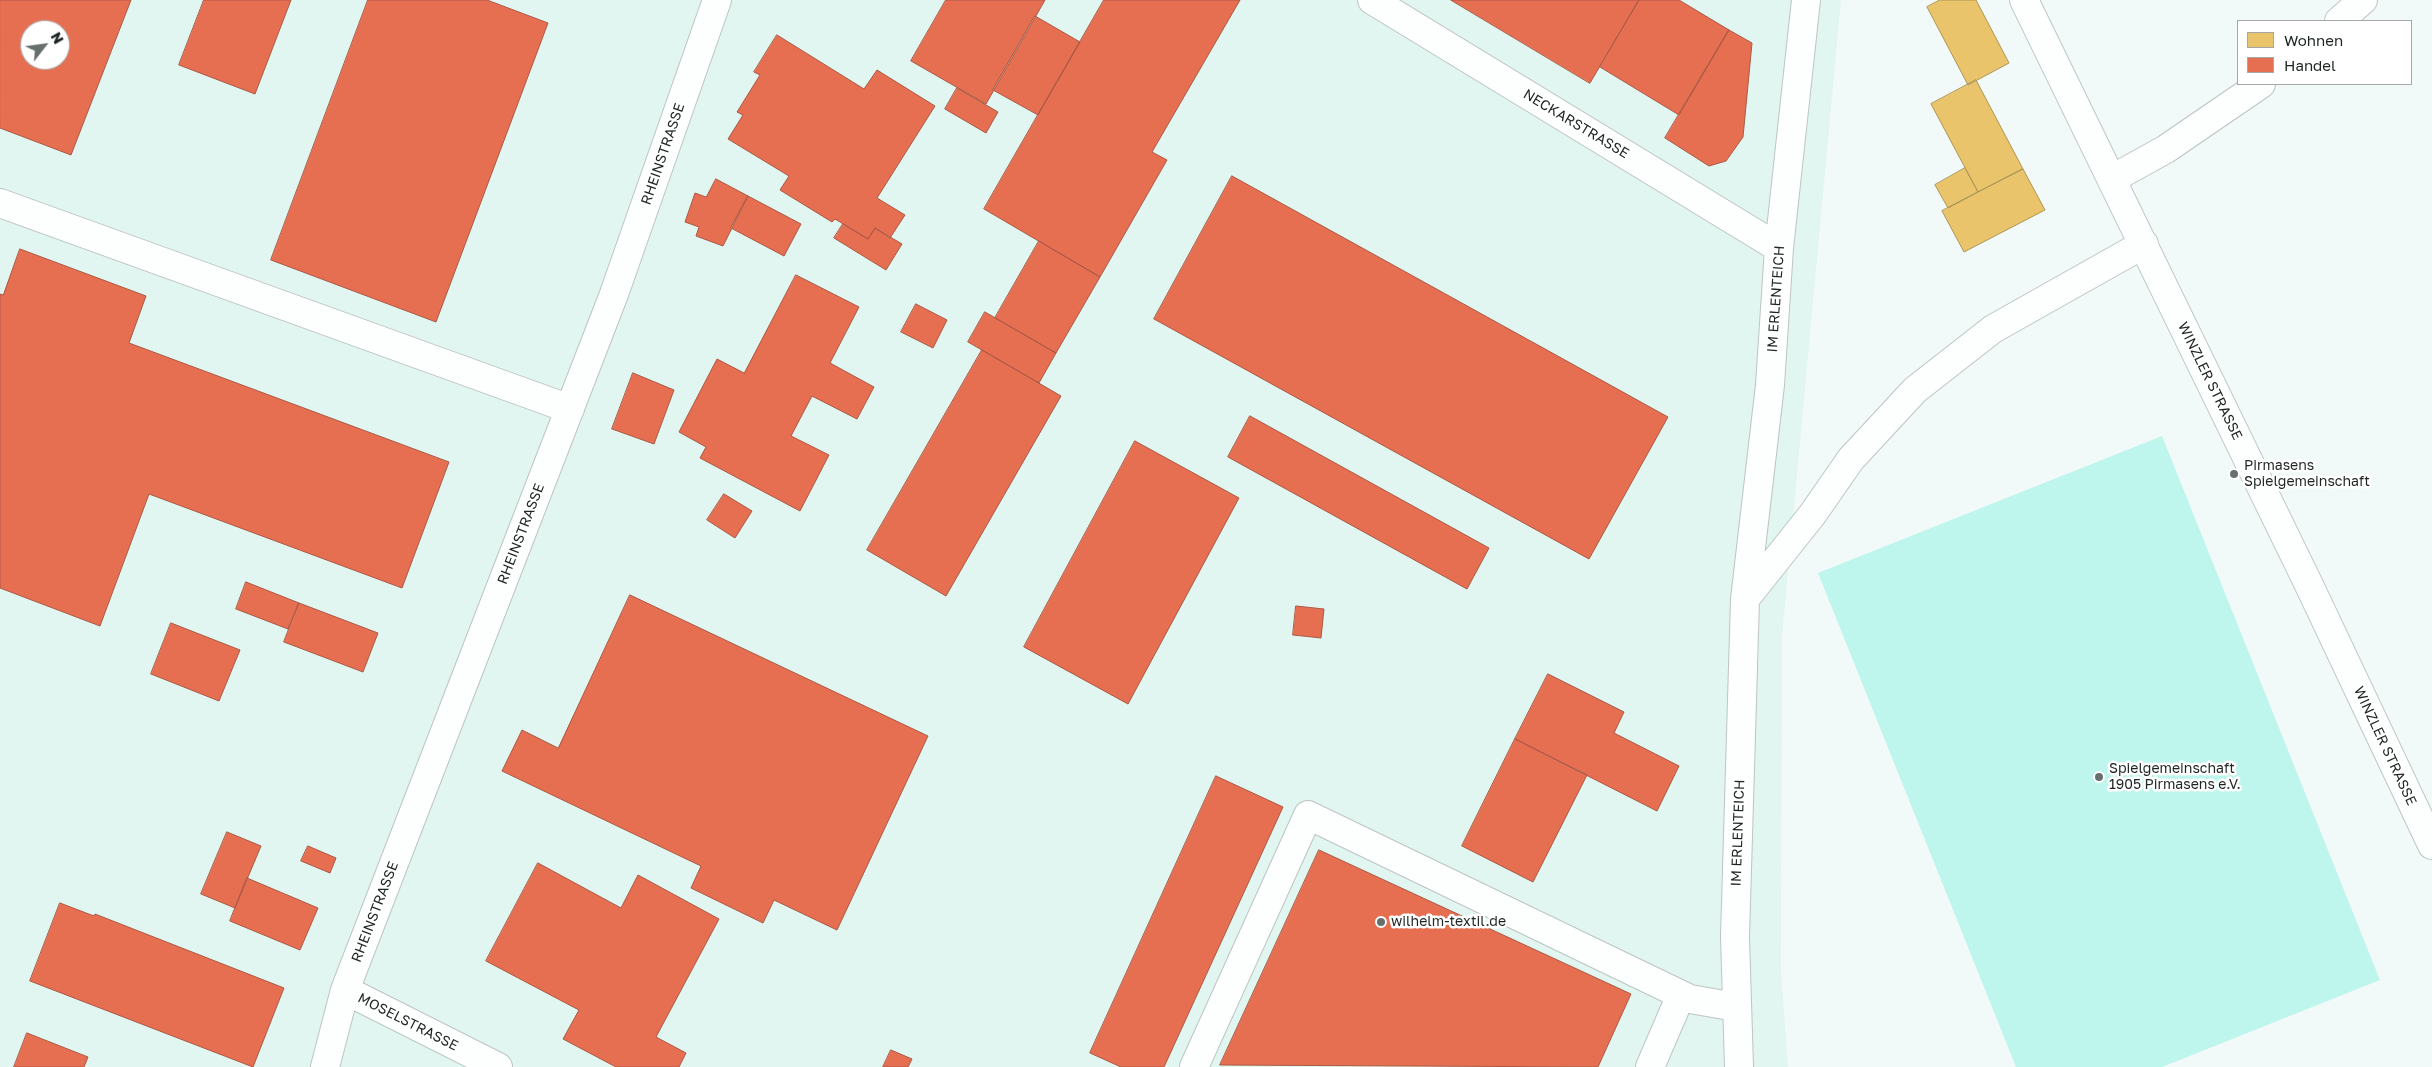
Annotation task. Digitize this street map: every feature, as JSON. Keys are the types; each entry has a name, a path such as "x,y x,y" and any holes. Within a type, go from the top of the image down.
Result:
{"street":[{"name":"RHEINSTRASSE","path":"325,1067 345,990 614,294 717,0"},
{"name":"NECKARSTRASSE","path":"1372,0 1779,248"},
{"name":"IM ERLENTEICH","path":"1739,1067 1735,937 1745,599 1770,385 1779,248 1806,0"},
{"name":"WINZLER STRASSE","path":"2024,0 2144,244 2432,845"},
{"path":"2340,20 2363,0"},
{"path":"2112,180 2166,149 2260,85"},
{"path":"0,203 570,409"},
{"path":"1745,599 1812,515 1851,459 1915,390 1993,329 2144,244"},
{"path":"1194,1067 1308,815 1681,995 1690,999 1736,1006"},
{"name":"MOSELSTRASSE","path":"345,990 498,1067"},
{"path":"1650,1067 1681,995"}],"shaded area":[{"path":"0,0 1841,0 1782,636 1781,971 1788,1067 0,1067"}],"green space":[{"name":"Spielgemeinschaft 1905 Pirmasens e.V.","path":"2162,436 2380,980 2162,1067 2016,1067 1818,573"}],"building: Wohnen":[{"path":"1940,0 1976,0 2009,63 1968,85 1927,7"},
{"path":"1976,80 2023,169 1978,192 1931,104"},
{"path":"1965,168 1978,192 1948,208 1935,185"},
{"path":"2023,169 2045,210 1964,252 1942,211"}],"building: Handel":[{"path":"0,0 131,0 71,155 0,128"},
{"path":"204,0 291,0 255,94 179,65"},
{"path":"368,0 487,0 548,23 436,322 271,260"},
{"path":"946,0 1045,0 986,104 911,61"},
{"path":"1104,0 1240,0 1152,152 1167,160 1100,277 984,209"},
{"path":"1451,0 1639,0 1590,83"},
{"path":"1639,0 1679,0 1729,30 1679,115 1600,67"},
{"path":"1035,16 1080,42 1038,115 993,90"},
{"path":"1729,30 1752,43 1743,137 1726,161 1709,166 1665,138"},
{"path":"777,35 864,89 877,70 935,106 877,198 905,215 890,238 875,228 868,239 835,219 832,222 780,190 789,176 728,139 743,115 737,112 760,75 754,72"},
{"path":"957,88 998,112 986,133 945,109"},
{"path":"1232,176 1668,417 1589,559 1154,319"},
{"path":"716,179 748,196 723,246 696,236 699,227 685,222 695,193 706,197"},
{"path":"748,196 801,224 784,256 731,228"},
{"path":"843,224 868,239 875,228 902,244 886,270 834,238"},
{"path":"1039,241 1100,277 1056,353 995,318"},
{"path":"20,249 146,296 129,343 449,462 402,588 149,494 100,626 0,588 0,294 3,295"},
{"path":"796,275 859,307 830,363 874,387 857,419 812,396 791,436 829,455 800,511 700,458 706,447 679,432 717,359 744,373"},
{"path":"916,304 947,320 933,348 901,332"},
{"path":"985,312 1056,353 1039,383 968,342"},
{"path":"982,350 1061,396 946,596 867,550"},
{"path":"633,373 674,390 654,444 612,429"},
{"path":"1250,416 1489,548 1467,589 1228,457"},
{"path":"1135,441 1239,498 1128,704 1024,647"},
{"path":"724,494 752,511 735,538 707,520"},
{"path":"246,582 299,603 288,629 236,609"},
{"path":"630,595 928,736 837,930 774,900 763,923 691,888 701,866 502,771 522,730 558,748"},
{"path":"299,603 378,633 363,672 284,642"},
{"path":"1296,606 1324,609 1321,638 1293,635"},
{"path":"171,623 240,650 219,701 151,674"},
{"path":"1548,674 1624,712 1614,733 1679,766 1657,811 1515,739"},
{"path":"1515,739 1587,775 1533,882 1462,846"},
{"path":"1216,776 1283,807 1164,1067 1121,1067 1090,1053"},
{"path":"227,832 261,846 235,908 201,894"},
{"path":"308,846 336,858 330,873 301,861"},
{"name":"wilhelm-textil.de","path":"1319,850 1631,994 1598,1067 1220,1065"},
{"path":"538,863 621,908 638,875 719,919 656,1037 686,1053 679,1067 616,1067 563,1039 579,1010 486,961"},
{"path":"247,878 318,908 300,950 230,921"},
{"path":"60,903 94,916 95,914 284,988 253,1067 30,981"},
{"path":"27,1033 88,1057 84,1067 14,1067"},
{"path":"891,1050 912,1059 908,1067 883,1067"}],"place":[{"name":"Pirmasens Spielgemeinschaft","path":"2234,474"},
{"name":"Spielgemeinschaft 1905 Pirmasens e.V.","path":"2099,777"},
{"name":"wilhelm-textil.de","path":"1381,922"}]}
